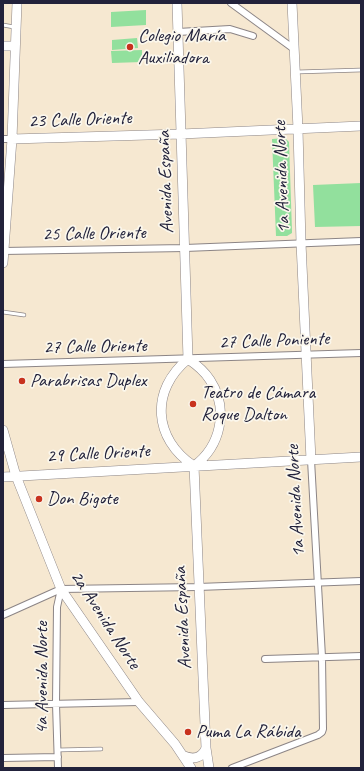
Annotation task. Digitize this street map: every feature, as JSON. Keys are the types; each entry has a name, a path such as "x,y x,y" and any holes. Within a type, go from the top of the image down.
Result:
{"main road":[{"path":"3,263 8,139 17,3"},
{"name":"Avenida España","path":"176,3 188,359"},
{"name":"1a Avenida Norte","path":"292,3 311,460"},
{"path":"3,46 15,46"},
{"name":"23 Calle Oriente","path":"8,139 181,134 361,126"},
{"path":"188,359 204,372 210,380 218,398 221,412 220,427 213,445 204,457 194,466 172,446 164,429 161,414 162,399 169,381 174,373 188,359"},
{"name":"2a Avenida Norte","path":"3,430 16,476 61,589 139,702 184,756 191,768"},
{"name":"29 Calle Oriente","path":"3,477 361,457"},
{"name":"Avenida España","path":"194,466 198,587 206,748 209,768"},
{"path":"184,756 189,758 197,758 206,748"}],"street":[{"path":"231,3 294,49"},
{"path":"178,32 230,29 253,36"},
{"name":"25 Calle Oriente","path":"3,251 185,248 361,241"},
{"name":"27 Calle Poniente","path":"188,359 361,353"},
{"name":"27 Calle Oriente","path":"3,364 188,359"},
{"name":"1a Avenida Norte","path":"232,768 318,735 322,732 322,657 311,460"},
{"path":"3,615 61,589 198,587 361,581"},
{"name":"4a Avenida Norte","path":"58,768 56,704 57,607 61,589"},
{"path":"265,660 361,656"},
{"path":"3,705 139,702"},
{"path":"3,758 58,757"}],"lane":[{"path":"3,25 16,28"},
{"path":"296,72 361,70"},
{"path":"3,312 24,315"},
{"path":"57,750 100,749"}],"green space":[{"path":"146,10 146,25 111,27 111,12"},
{"path":"137,38 138,48 112,50 112,40"},
{"path":"142,50 142,62 112,63 111,51"},
{"path":"285,138 289,142 292,233 287,236 276,236 272,139"},
{"path":"361,183 361,226 315,227 313,185"}],"place":[{"name":"Colegio María Auxiliadora","path":"130,47"},
{"name":"Parabrisas Duplex","path":"22,381"},
{"name":"Teatro de Cámara Roque Dalton","path":"193,404"},
{"name":"Don Bigote","path":"39,499"},
{"name":"Puma La Rábida","path":"188,732"}]}
